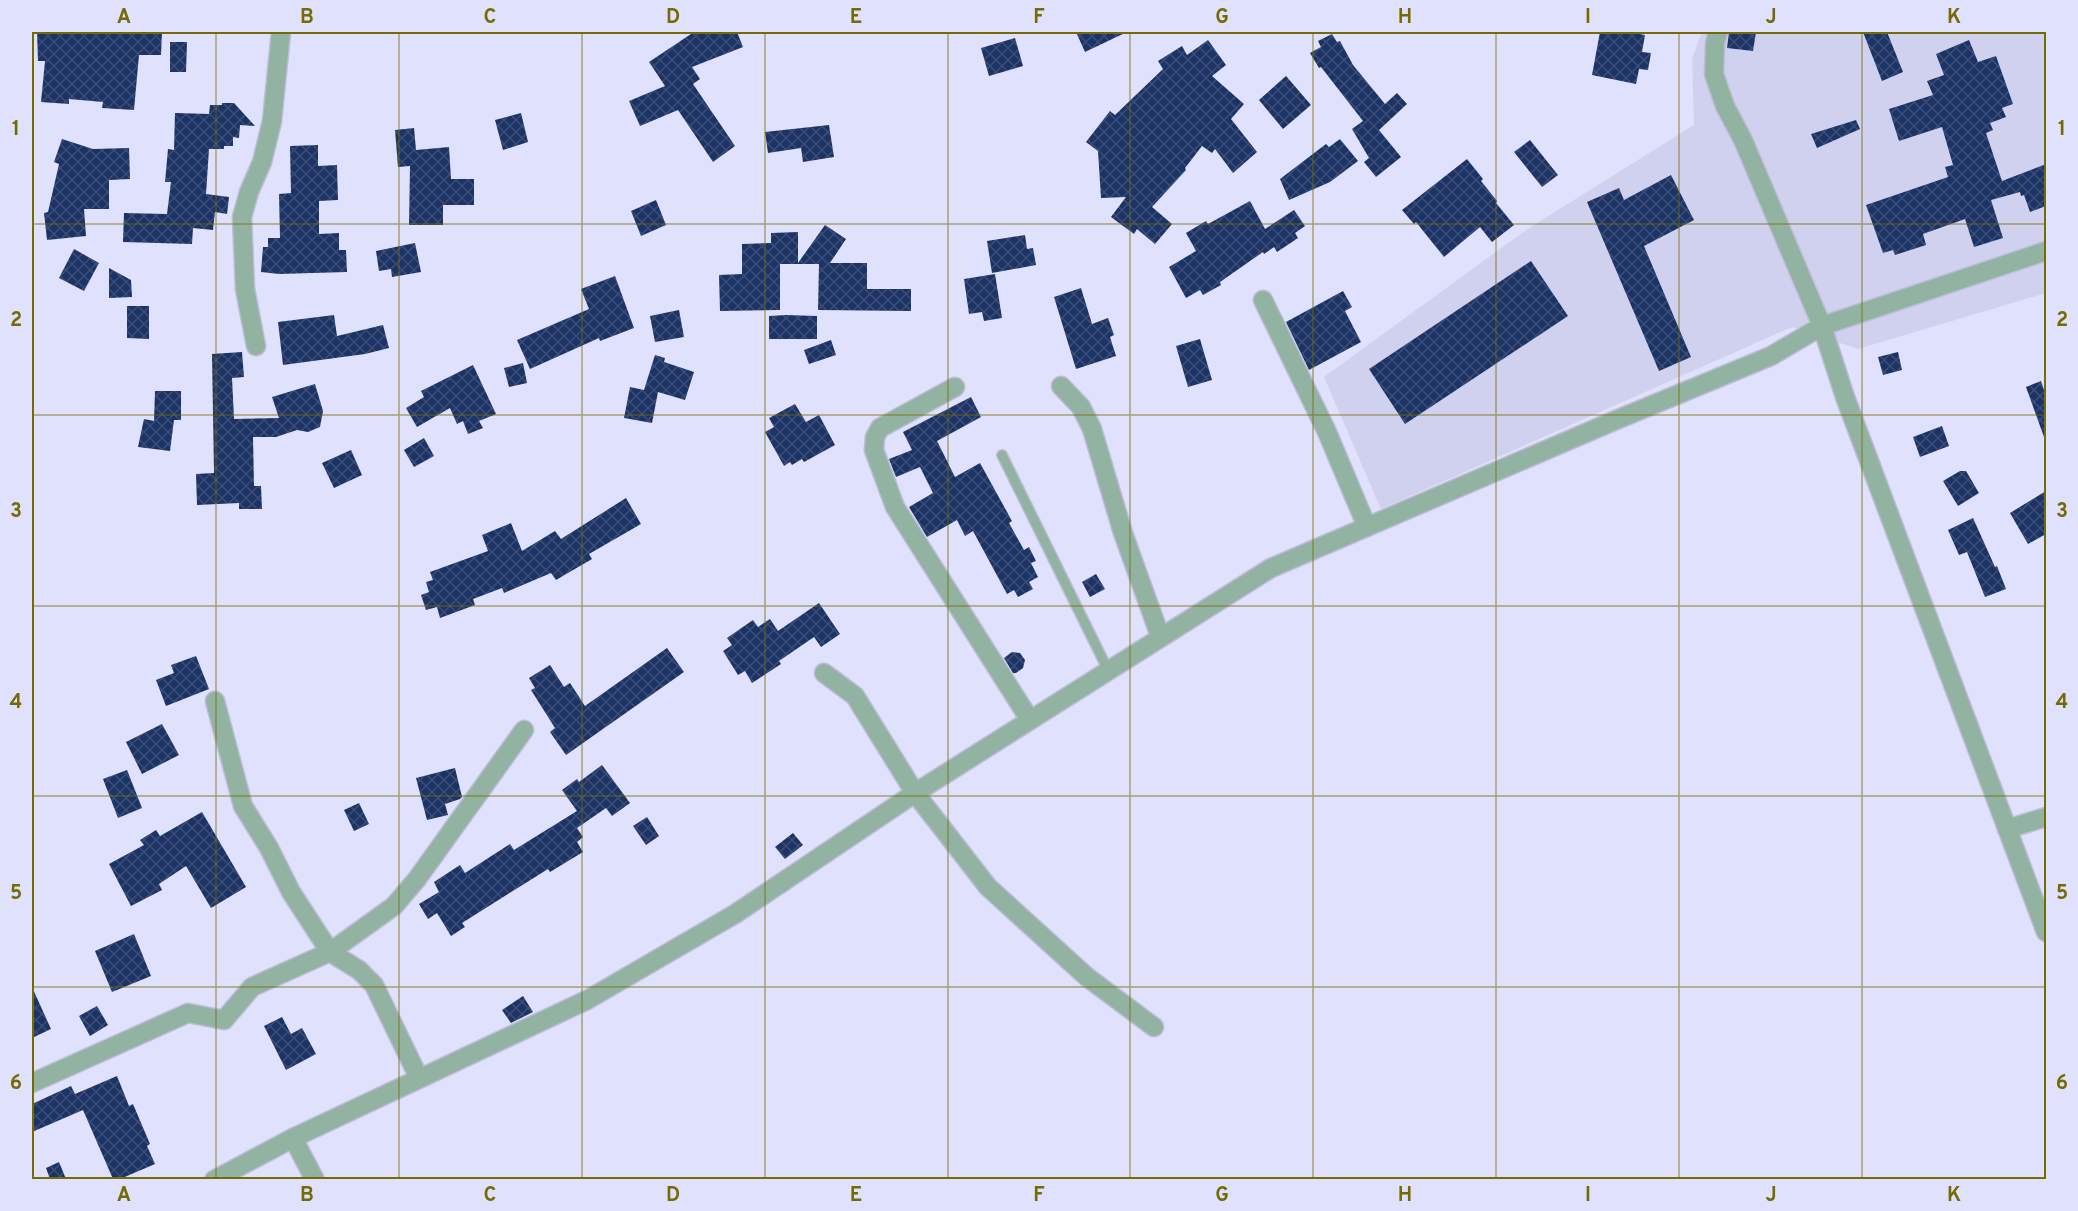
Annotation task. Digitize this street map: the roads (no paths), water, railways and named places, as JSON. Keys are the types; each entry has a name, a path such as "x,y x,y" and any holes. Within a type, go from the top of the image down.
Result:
{"street":[{"path":"256,346 245,289 242,217 249,192 262,162 272,121 280,32"},
{"path":"1718,32 1715,43 1714,74 1725,106 1743,140 1822,326 1845,397 2046,932"},
{"path":"214,1179 293,1138 587,1000 735,914 915,793 1270,568 1771,356 1822,326 2046,251"},
{"path":"1263,300 1327,432 1367,527"},
{"path":"1061,386 1082,407 1092,429 1123,533 1160,636"},
{"path":"955,387 880,428 875,437 874,450 895,507 1030,720"},
{"path":"824,673 855,696 915,793 988,887 1087,977 1154,1027"},
{"path":"215,701 243,806 269,848 291,892 330,952 360,970 374,985 419,1078"},
{"path":"32,1083 188,1013 224,1020 252,987 330,952 394,906 417,879 524,730"},
{"path":"2007,829 2046,817"},
{"path":"293,1138 315,1179"}],"lane":[{"path":"1002,455 1108,669"}]}
